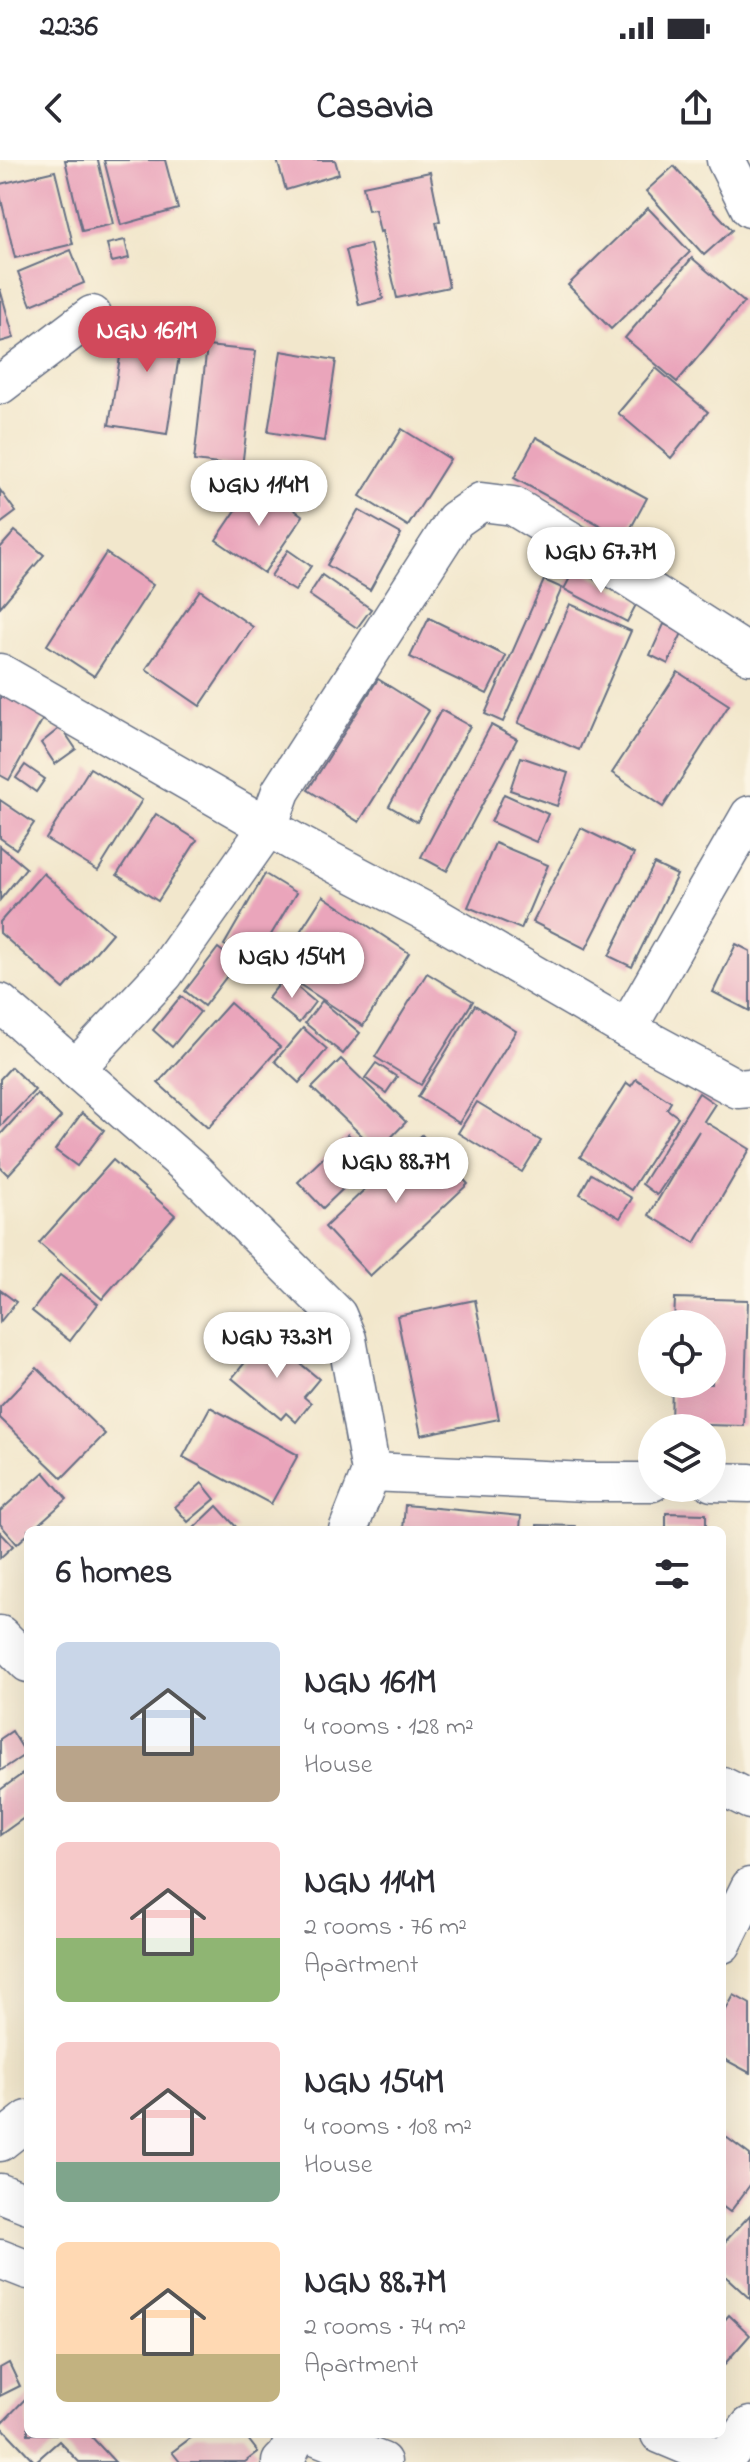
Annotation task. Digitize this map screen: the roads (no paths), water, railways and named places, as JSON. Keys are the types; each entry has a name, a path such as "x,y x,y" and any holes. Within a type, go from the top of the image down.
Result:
{"street":[{"path":"726,160 750,208"},
{"path":"0,385 92,315"},
{"path":"75,1069 164,974 268,827 281,791 455,520 481,502 513,506 750,655"},
{"path":"0,673 268,827 432,915 627,1029 738,1089 750,1088"},
{"path":"627,1029 750,815"},
{"path":"0,1003 192,1170 337,1315 347,1339 371,1472 350,1526"},
{"path":"371,1472 638,1482"},
{"path":"726,1482 750,1483"},
{"path":"0,1635 24,1659"},
{"path":"726,1788 750,1800"},
{"path":"726,1936 750,1887"},
{"path":"0,2142 24,2123"},
{"path":"0,2193 24,2202"},
{"path":"0,2259 24,2268"},
{"path":"669,2438 723,2462 750,2426"},
{"path":"281,2462 295,2438"},
{"path":"322,2438 382,2462"}]}
